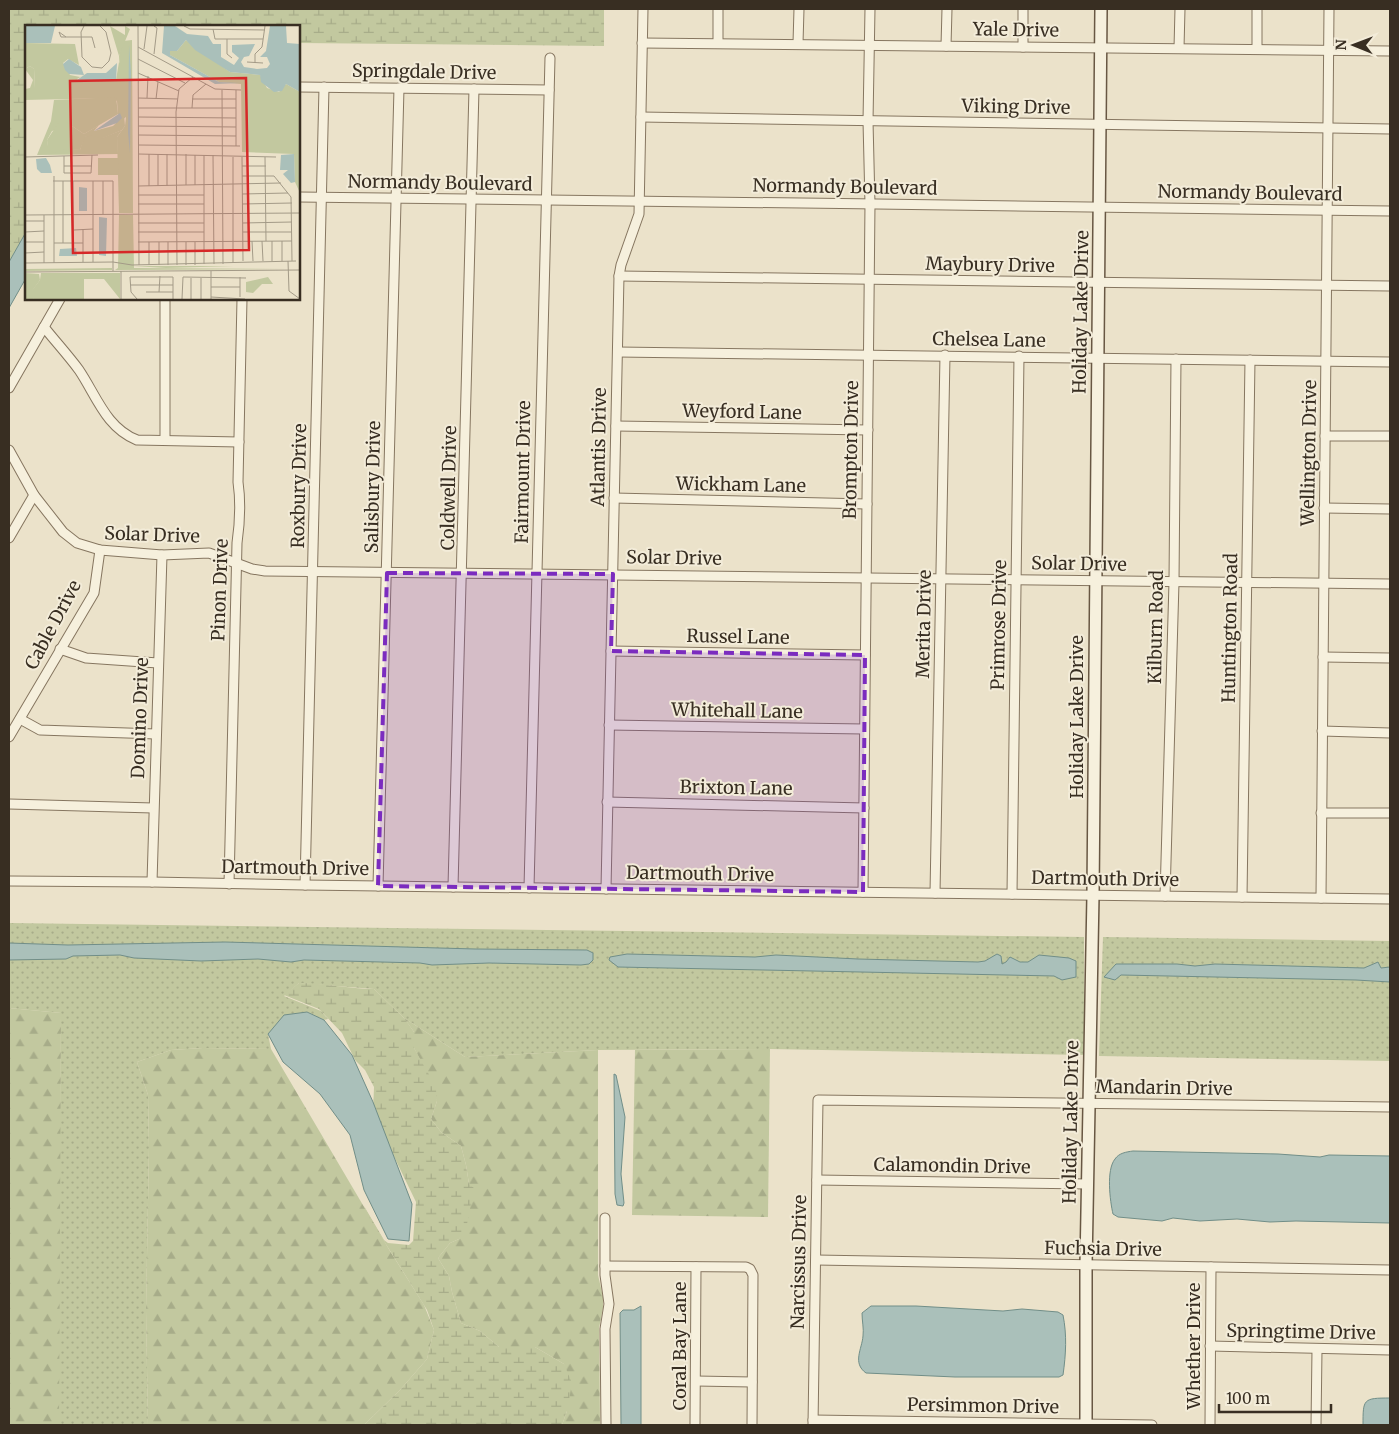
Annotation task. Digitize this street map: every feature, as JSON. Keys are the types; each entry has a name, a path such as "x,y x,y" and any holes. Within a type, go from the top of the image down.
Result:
{"street":[{"name":"Atlantis Drive","path":"606,889 620,276 621,265 639,214 643,9"},
{"path":"718,9 718,43"},
{"path":"798,43 799,9"},
{"name":"Brompton Drive","path":"863,892 870,204 868,121 870,9"},
{"path":"946,46 947,9"},
{"path":"1023,9 1023,47"},
{"name":"Holiday Lake Drive","path":"1086,1424 1086,1265 1093,895 1101,9"},
{"path":"1179,48 1180,9"},
{"path":"1257,9 1257,49"},
{"name":"Wellington Drive","path":"1320,898 1329,9"},
{"name":"Yale Drive","path":"642,43 798,43 1390,51"},
{"name":"Fairmount Drive","path":"528,888 550,58"},
{"name":"Springdale Drive","path":"300,87 549,90"},
{"name":"Roxbury Drive","path":"305,885 324,87"},
{"name":"Salisbury Drive","path":"378,886 399,88"},
{"name":"Coldwell Drive","path":"453,887 463,574 474,89"},
{"name":"Viking Drive","path":"641,117 1390,128"},
{"name":"Normandy Boulevard","path":"300,197 1390,211"},
{"name":"Maybury Drive","path":"620,276 1390,286"},
{"path":"9,388 59,300"},
{"path":"164,440 165,300"},
{"name":"Pinon Drive","path":"229,884 236,563 241,500 238,482 242,300"},
{"path":"44,327 78,370 110,422 128,436 137,440 239,442"},
{"name":"Chelsea Lane","path":"618,352 1390,362"},
{"name":"Merita Drive","path":"934,893 945,355"},
{"name":"Primrose Drive","path":"1012,894 1019,356"},
{"name":"Kilburn Road","path":"1165,896 1174,582 1176,359"},
{"name":"Huntington Road","path":"1242,897 1250,360"},
{"name":"Weyford Lane","path":"616,426 868,430"},
{"path":"1325,436 1390,436"},
{"name":"Solar Drive","path":"9,450 34,495 63,532 77,543 100,550 162,555 209,553 252,569 265,571 1390,584"},
{"path":"9,538 34,495"},
{"name":"Wickham Lane","path":"614,498 867,504"},
{"path":"1324,508 1390,509"},
{"name":"Cable Drive","path":"9,737 94,593 100,550"},
{"name":"Domino Drive","path":"152,882 162,555"},
{"path":"60,649 86,658 158,663"},
{"name":"Russel Lane","path":"611,651 865,655"},
{"path":"1323,657 1390,658"},
{"path":"20,719 40,730 156,734"},
{"name":"Whitehall Lane","path":"609,725 864,729"},
{"path":"1322,731 1390,733"},
{"name":"Brixton Lane","path":"607,802 864,808"},
{"path":"9,804 153,808"},
{"path":"1321,813 1390,813"},
{"name":"Dartmouth Drive","path":"9,881 1390,899"},
{"name":"Mandarin Drive","path":"818,1100 1390,1107"},
{"name":"Narcissus Drive","path":"813,1423 818,1100"},
{"name":"Calamondin Drive","path":"817,1180 1088,1184"},
{"path":"605,1218 605,1266 609,1304 605,1329 606,1425"},
{"name":"Fuchsia Drive","path":"816,1260 1390,1270"},
{"path":"605,1266 746,1268 752,1272 752,1425"},
{"name":"Coral Bay Lane","path":"695,1425 696,1267"},
{"name":"Whether Drive","path":"1210,1425 1211,1267"},
{"name":"Springtime Drive","path":"1210,1346 1317,1350 1390,1350"},
{"path":"1316,1425 1317,1350"},
{"path":"696,1381 752,1382"},
{"name":"Persimmon Drive","path":"813,1423 1152,1425"}],"highlighted area":[{"path":"387,573 613,574 611,651 865,655 863,892 378,886"}],"green space":[{"path":"9,9 604,9 604,46 300,43 300,25 25,25 25,234 9,262"},
{"path":"9,923 1084,937 1084,1055 770,1049 598,1050 465,1057 404,1018 374,989 299,983 284,996 321,1011 328,1019 324,1020 307,1012 268,1034 271,1049 203,1048 171,1050 137,1062 148,1095 146,1311 148,1425 57,1425 61,1013 9,1008"},
{"path":"1103,937 1390,941 1390,1061 1099,1056"},
{"path":"299,983 374,989 405,1019 414,1032 414,1048 436,1087 437,1101 431,1119 441,1132 461,1146 469,1184 474,1188 467,1224 459,1239 450,1243 438,1258 449,1276 461,1323 480,1331 499,1347 535,1347 564,1364 572,1383 567,1411 562,1425 364,1425 400,1390 427,1359 434,1330 427,1310 367,1214 364,1206 384,1240 388,1243 409,1245 413,1241 416,1202 373,1113 374,1087 365,1070 355,1060 342,1033 319,1009 284,995"},
{"path":"9,1008 61,1013 59,1425 9,1425"},
{"path":"404,1018 465,1057 598,1050 598,1275 603,1297 599,1328 600,1425 562,1425 567,1411 564,1364 535,1347 499,1347 480,1331 461,1323 449,1276 438,1258 450,1243 459,1239 469,1184 466,1165 461,1146 441,1132 431,1119 437,1101 414,1048 414,1032"},
{"path":"203,1048 271,1049 424,1305 434,1330 427,1359 400,1390 364,1425 148,1425 146,1311 148,1095 137,1062 171,1050"},
{"path":"770,1049 768,1217 632,1215 635,1050"}],"water":[{"path":"25,234 25,280 9,308 9,262"},
{"path":"225,942 587,950 593,953 593,960 589,964 581,965 489,963 432,965 420,963 304,960 291,962 258,959 201,961 134,958 120,955 73,956 66,959 9,960 9,943 68,945"},
{"path":"627,954 755,957 776,955 978,962 985,961 997,954 1001,956 1002,964 1010,957 1020,962 1028,962 1039,955 1069,958 1076,961 1076,977 1062,980 1054,976 618,967 609,960 610,957"},
{"path":"1378,962 1381,968 1390,967 1390,982 1121,975 1115,980 1104,977 1116,964 1177,964 1195,966 1215,964 1364,968"},
{"path":"307,1012 324,1020 352,1055 373,1102 412,1204 409,1241 388,1239 364,1190 350,1135 320,1094 283,1062 268,1034 284,1015"},
{"path":"614,1074 616,1075 625,1117 621,1174 623,1206 617,1205 615,1194"},
{"path":"1133,1151 1278,1154 1320,1157 1329,1155 1390,1156 1390,1223 1270,1222 1237,1219 1200,1221 1173,1218 1162,1221 1118,1217 1113,1214 1110,1194 1110,1170 1119,1155"},
{"path":"641,1306 641,1425 621,1425 620,1313 623,1310 634,1310"},
{"path":"871,1306 916,1306 1003,1311 1022,1309 1058,1312 1063,1315 1065,1330 1063,1375 1059,1377 955,1377 866,1373 859,1365 863,1333 862,1313"},
{"path":"1390,1398 1390,1425 1363,1425 1363,1410 1366,1402 1374,1399"}]}
